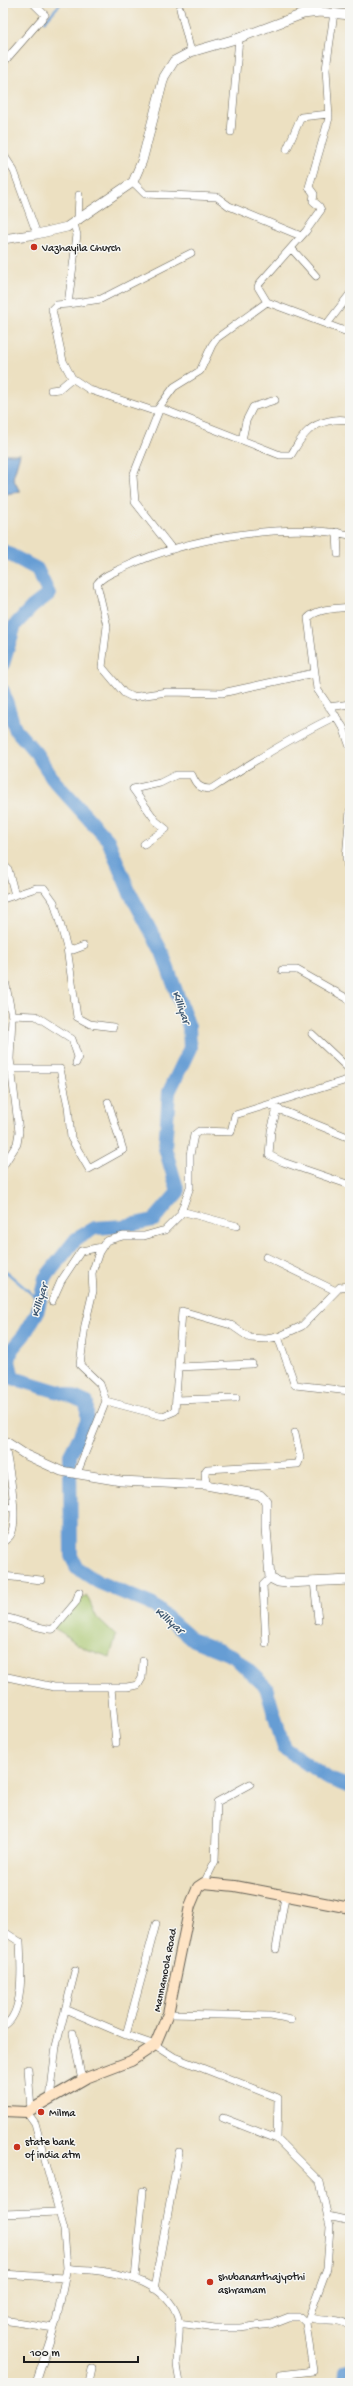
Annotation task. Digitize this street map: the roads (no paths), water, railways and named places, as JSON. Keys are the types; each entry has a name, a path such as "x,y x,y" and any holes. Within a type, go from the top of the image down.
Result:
{"main road":[{"path":"204,1883 235,1886 350,1908"},
{"name":"Mannamoola Road","path":"155,2045 168,2014 190,1906 198,1887 204,1883"},
{"path":"3,2111 29,2111 82,2081 131,2061 155,2045"}],"street":[{"path":"3,63 45,15 33,3"},
{"path":"180,9 191,52"},
{"path":"3,239 37,234 76,222 133,182 142,161 164,77 174,61 191,52 216,43 239,38 303,14 320,12 350,15"},
{"path":"334,13 326,69 329,114 309,187 314,194 313,201 320,206 321,210 291,248 259,284 259,290 267,302 350,333"},
{"path":"231,132 239,38"},
{"path":"287,149 301,117 329,114"},
{"path":"3,154 14,171 37,234"},
{"path":"133,182 145,194 217,197 229,206 300,236"},
{"path":"68,304 77,235 76,222 79,195"},
{"path":"291,248 316,276"},
{"path":"191,253 101,298 56,305 52,309 63,360 72,378 90,390 152,410 160,408 280,455 291,455 308,431 322,423 344,419 350,421"},
{"path":"327,324 350,294"},
{"path":"172,549 134,502 133,476 160,408 174,387 200,371 212,344 217,338 267,302"},
{"path":"52,390 59,389 72,378"},
{"path":"242,440 246,421 253,407 275,400"},
{"path":"314,673 222,693 167,692 137,697 124,693 102,668 107,626 97,584 102,578 147,557 172,549 210,540 283,530 337,532 350,535"},
{"path":"337,532 338,554"},
{"path":"350,607 311,614 308,618 317,689 336,716 350,748"},
{"path":"329,707 350,704"},
{"path":"144,844 166,829 156,821 133,789 160,783 176,774 192,775 196,784 203,789 211,789 265,753 300,733 336,716"},
{"path":"350,811 346,858 350,878"},
{"path":"3,864 8,869 15,895"},
{"path":"3,899 36,888 46,889 54,902 67,948 77,1017 90,1024 113,1027"},
{"path":"67,948 73,950 84,946"},
{"path":"282,970 297,970 350,1000"},
{"path":"3,1166 17,1144 19,1132 7,1069 12,1015 4,975"},
{"path":"12,1015 36,1016 72,1039 78,1057 76,1063"},
{"path":"312,1034 350,1070"},
{"path":"7,1069 60,1069 68,1106 71,1138 89,1169 123,1150 108,1102"},
{"path":"77,1472 106,1401 100,1384 80,1365 85,1325 93,1291 92,1273 102,1247 106,1241 123,1236 144,1236 165,1230 181,1211 190,1187 190,1155 194,1135 199,1131 231,1132 235,1115 350,1079"},
{"path":"269,1105 350,1138"},
{"path":"277,1109 270,1131 269,1155 283,1162 350,1186"},
{"path":"181,1211 237,1226"},
{"path":"52,1301 61,1281 81,1251 102,1247"},
{"path":"266,1257 336,1291"},
{"path":"106,1401 163,1416 175,1411 182,1311 231,1325 250,1338 266,1339 278,1337 302,1326 340,1287 350,1286"},
{"path":"278,1337 295,1385 350,1391"},
{"path":"178,1367 252,1364"},
{"path":"176,1400 236,1398"},
{"path":"206,1485 205,1472 207,1469 298,1464 300,1459 295,1433"},
{"path":"3,1440 44,1466 61,1471 77,1472 121,1481 206,1485 260,1495 266,1501 266,1528 270,1578 263,1585 266,1643"},
{"path":"3,1440 13,1508 14,1527 10,1538 3,1542"},
{"path":"3,1507 13,1508"},
{"path":"3,1576 41,1580"},
{"path":"270,1578 278,1582 287,1583 350,1580"},
{"path":"314,1582 318,1620"},
{"path":"3,1616 21,1620 45,1630 53,1629 76,1602 79,1592"},
{"path":"3,1676 54,1687 111,1688 138,1685 142,1678 144,1661"},
{"path":"111,1688 116,1743"},
{"path":"204,1883 215,1861 216,1804 250,1784"},
{"path":"276,1950 285,1896"},
{"path":"126,2035 156,1924"},
{"path":"3,1931 20,1942 21,1967 16,2012 8,2024 3,2026"},
{"path":"50,2099 56,2046 76,1971"},
{"path":"65,2009 126,2035 155,2045 174,2057 278,2098 277,2139"},
{"path":"168,2014 271,2016 291,2020"},
{"path":"73,2033 82,2081"},
{"path":"28,2068 29,2111 35,2123 59,2212 65,2240 67,2268 54,2328 36,2383"},
{"path":"223,2118 277,2139 299,2163 320,2182 328,2216 330,2227 326,2268 307,2320 313,2371 280,2375"},
{"path":"154,2289 179,2152"},
{"path":"135,2279 143,2191"},
{"path":"3,2214 59,2212"},
{"path":"328,2216 350,2221"},
{"path":"67,2268 110,2272 135,2279 148,2284 165,2298 177,2315 177,2363 180,2383"},
{"path":"3,2274 64,2278"},
{"path":"178,2323 215,2328 240,2328 271,2324 289,2317 300,2317 307,2320 341,2320 350,2326"},
{"path":"3,2320 54,2328"},
{"path":"89,2383 92,2369"}],"water":[{"path":"3,454 20,454 13,478 20,492 5,494 3,491"}],"waterway":[{"path":"45,21 61,3"},
{"path":"3,500 7,491"},
{"name":"Killiyar","path":"3,551 37,569 49,594 32,607 15,625 3,664"},
{"name":"Killiyar","path":"3,691 15,729 36,753 55,782 108,840 129,891 162,952 189,1027 190,1048 169,1092 165,1148 178,1192 154,1220 124,1226 95,1228 76,1239 45,1278 37,1313 24,1335 12,1349 9,1361 13,1378 69,1395 87,1403 87,1422 70,1455 71,1556 77,1568 98,1582 153,1605 193,1640 233,1656 266,1687 284,1748 329,1779 350,1787"},
{"path":"3,1269 40,1301"},
{"name":"Killiyar","path":"345,2383 346,2371 350,2369"}],"place":[{"name":"Vazhayila Church","path":"34,247"},
{"name":"Milma","path":"41,2112"},
{"name":"state bank of india atm","path":"17,2147"},
{"name":"shubananthajyothi ashramam","path":"210,2282"}]}
